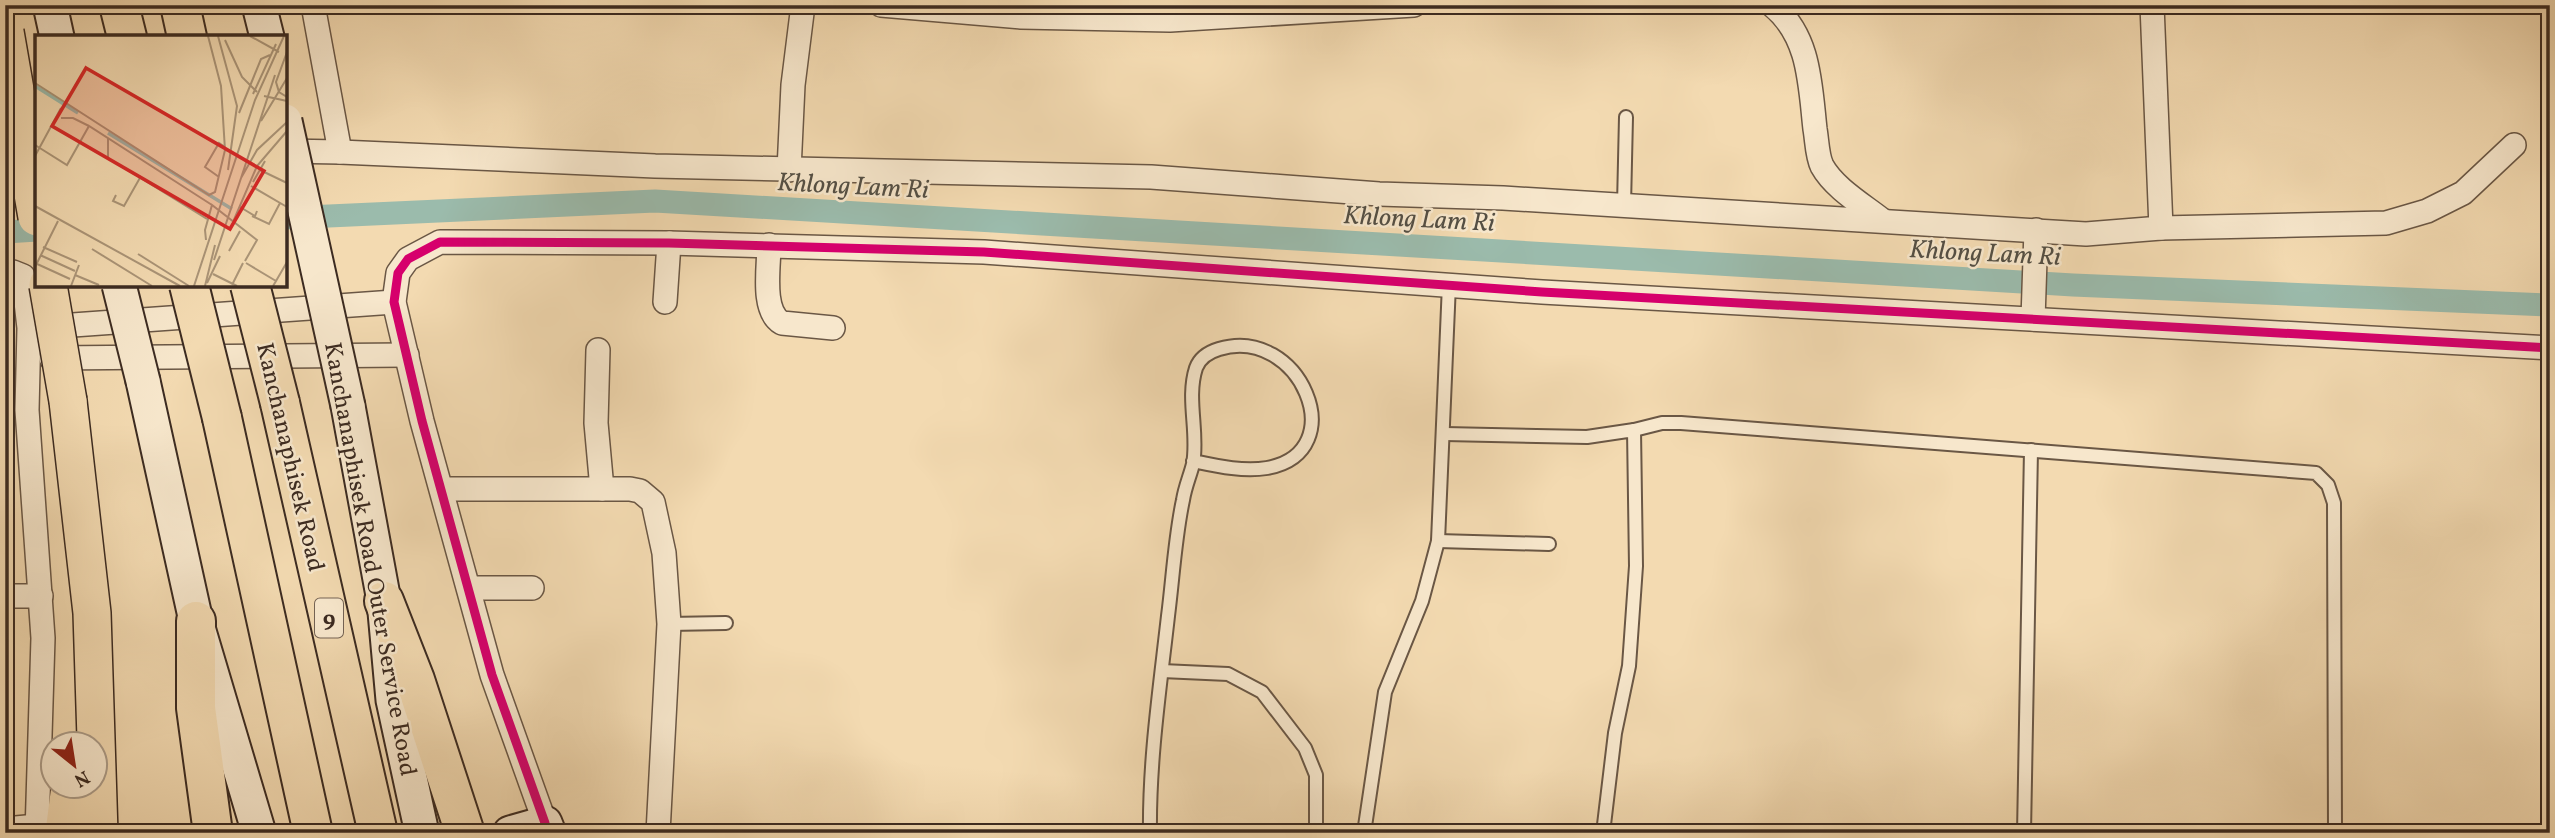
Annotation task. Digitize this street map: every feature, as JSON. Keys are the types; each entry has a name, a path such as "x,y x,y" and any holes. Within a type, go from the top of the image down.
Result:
{"highway":[{"path":"189,287 222,418 313,833"},
{"name":"Kanchanaphisek Road","path":"251,287 280,403 378,833"},
{"path":"384,601 415,680 465,833"},
{"path":"196,621 196,708 213,833"}],"main road":[{"path":"50,5 57,35"},
{"path":"5,32 35,206"},
{"name":"Kanchanaphisek Road Outer Service Road","path":"287,130 348,406 384,601 393,700 422,833"},
{"path":"48,287 68,401 92,613 99,833"},
{"path":"119,287 196,621 259,833"},
{"path":"77,730 92,613"},
{"path":"46,830 62,800"},
{"path":"510,833 547,828"}],"street":[{"path":"313,5 349,151"},
{"path":"789,170 793,85 803,5"},
{"path":"881,5 1105,20 1170,20 1290,9 1414,5"},
{"path":"1772,5 1799,39 1807,64 1821,165 1843,189 1882,220"},
{"path":"2152,5 2161,228"},
{"path":"5,134 35,138"},
{"path":"287,151 349,151 789,170 1151,177 1379,194 1882,220 2035,240 2161,228 2386,223 2427,211 2463,193 2514,145"},
{"path":"2033,313 2035,240"},
{"path":"547,828 496,687 394,302 398,273 408,258 440,242 669,243 984,252 1542,292 2033,313 2550,348"},
{"path":"665,302 669,243"},
{"path":"769,245 770,308 775,319 782,323 833,328"},
{"path":"5,274 13,272 23,276 29,328 27,410 41,596 46,830 5,829"},
{"path":"29,328 394,302"},
{"path":"598,350 596,423 602,489"},
{"path":"30,358 407,355"},
{"path":"442,489 640,491 653,502 664,553 669,624 659,833"},
{"path":"469,589 532,588"},
{"path":"5,596 41,596"}],"lane":[{"path":"1624,205 1626,117"},
{"path":"1364,833 1385,692 1422,601 1438,541 1445,434 1449,284"},
{"path":"1150,833 1162,671 1183,500 1193,461 1193,386 1199,362 1209,352 1227,346 1243,345 1274,353 1298,377 1307,393 1311,430 1304,447 1293,457 1268,468 1227,468 1193,461"},
{"path":"1445,434 1587,437 1681,423 2316,473 2328,485 2334,503 2334,833"},
{"path":"1603,833 1615,733 1631,641 1636,566 1634,430"},
{"path":"2024,833 2031,450"},
{"path":"1438,541 1549,544"},
{"path":"669,624 726,623"},
{"path":"1162,671 1228,674 1262,692 1306,748 1316,775 1316,833"}],"waterway":[{"name":"Khlong Lam Ri","path":"287,218 655,201 2073,285 2550,305"},
{"name":"Khlong Lam Ri","path":"5,232 35,230"}],"cycle path":[{"path":"545,823 492,675 422,421 394,302 398,273 408,259 440,242 669,243 984,252 1542,292 2550,348"}]}
